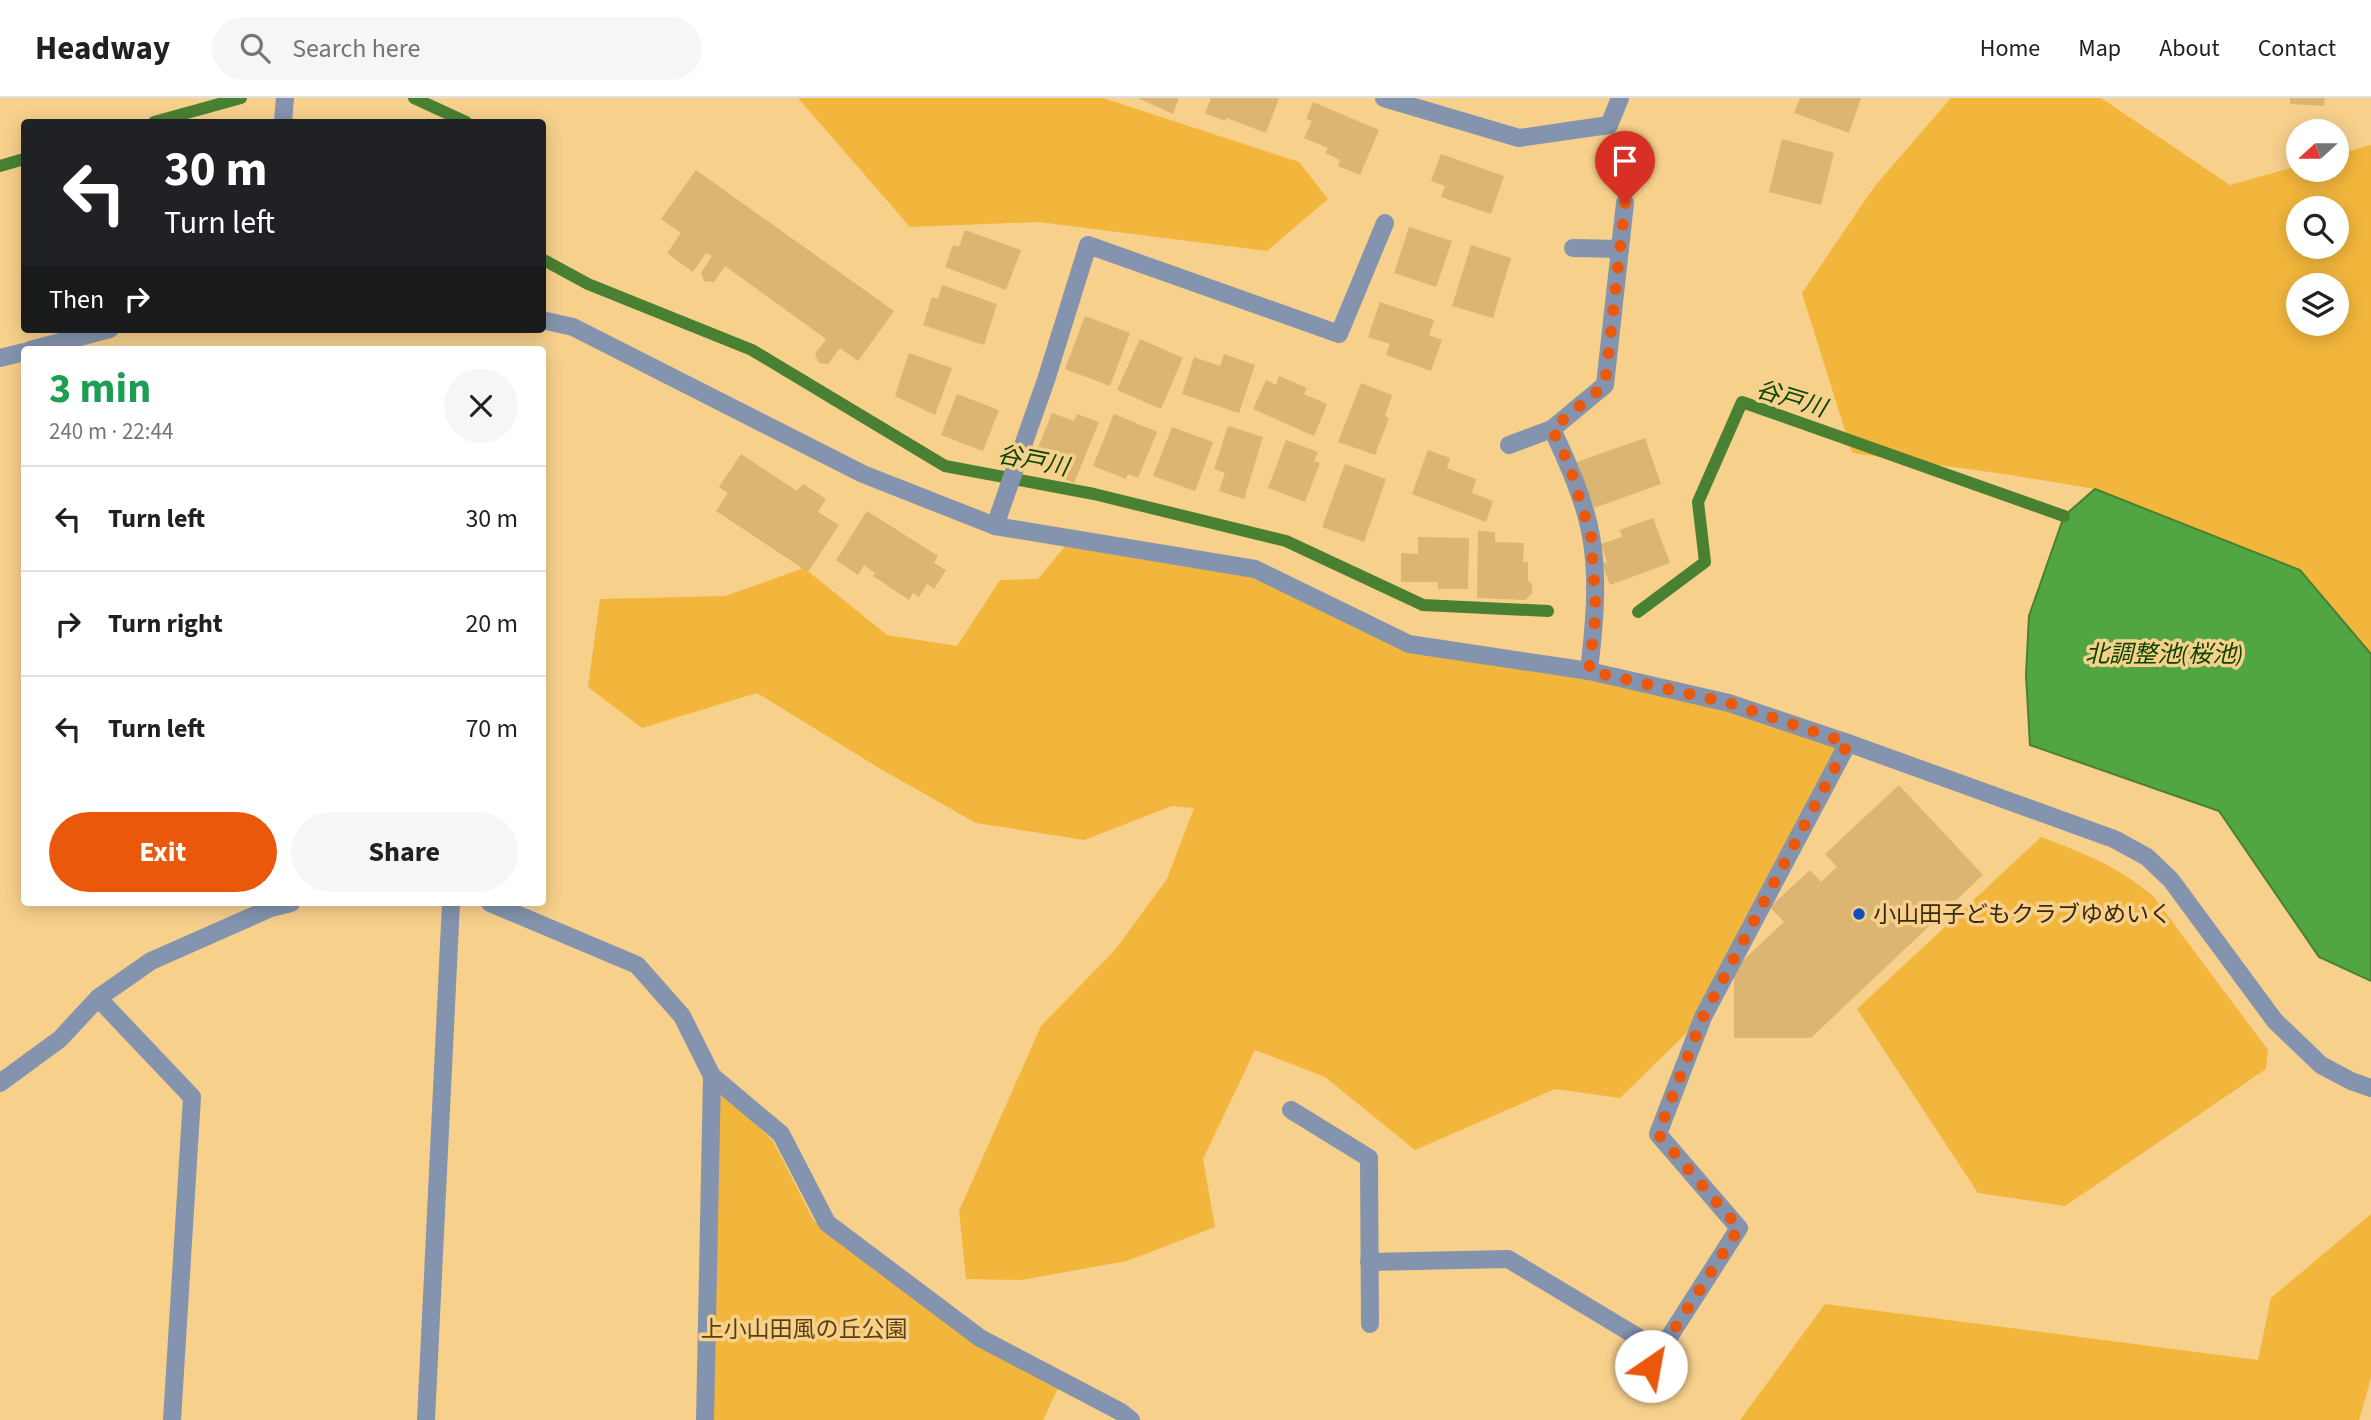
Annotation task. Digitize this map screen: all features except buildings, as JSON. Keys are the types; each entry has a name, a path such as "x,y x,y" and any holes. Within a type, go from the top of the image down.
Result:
{"street":[{"path":"1384,98 1519,138 1609,125 1620,98"},
{"path":"283,119 285,100"},
{"path":"1509,445 1552,429 1605,385 1625,203"},
{"path":"995,526 1046,380 1088,245 1339,334 1385,223"},
{"path":"1573,248 1620,249"},
{"path":"546,321 573,327 863,474 995,526 1255,569 1409,644 1589,671 1729,703 2115,839 2147,857 2171,880 2275,1021 2321,1065 2371,1088"},
{"path":"45,346 95,333"},
{"path":"0,358 21,353"},
{"path":"1552,429 1569,464 1591,536 1596,612 1589,671"},
{"path":"1641,1381 1739,1228 1658,1134 1703,1017 1848,743"},
{"path":"0,1083 60,1039 98,998 151,961 279,906"},
{"path":"426,1420 452,906"},
{"path":"497,906 637,965 682,1016 712,1076 781,1134 827,1223 980,1338 1121,1412 1131,1420"},
{"path":"98,998 192,1097 172,1420"},
{"path":"705,1420 712,1076"},
{"path":"1291,1110 1369,1158 1370,1324"},
{"path":"1369,1262 1508,1259 1661,1351"}],"green space":[{"path":"798,98 1103,98 1299,162 1328,199 1267,251 1039,222 910,227"},
{"path":"1951,98 2101,98 2230,185 2286,169 2286,182 2349,182 2349,151 2371,145 2371,654 2300,570 2095,489 1852,453 1802,293 1874,187"},
{"path":"1071,539 1255,569 1409,644 1589,671 1848,743 1703,1017 1620,1098 1555,1089 1415,1150 1325,1077 1255,1050 1203,1159 1215,1227 1127,1261 1021,1280 966,1279 959,1211 1041,1026 1115,950 1167,879 1194,808 1172,806 1084,840 976,823 879,768 757,693 642,728 588,687 600,599 725,596 804,568 887,635 957,646 1000,580 1038,579"},
{"path":"2041,837 2113,868 2153,896 2268,1050 2266,1069 2065,1206 1978,1193 1857,1009"},
{"name":"上小山田風の丘公園","path":"718,1087 773,1141 814,1221 970,1338 1059,1386 1043,1420 710,1420"},
{"path":"2371,1214 2371,1378 2359,1420 1740,1420 1825,1304 2258,1360 2271,1298"}],"water":[{"name":"北調整池(桜池)","path":"2095,489 2300,570 2371,654 2371,981 2319,957 2219,811 2030,745 2026,675 2029,616 2064,516"}],"waterway":[{"name":"谷戸川","path":"165,119 241,98"},
{"name":"谷戸川","path":"414,98 460,119"},
{"name":"谷戸川","path":"0,166 21,160"},
{"name":"谷戸川","path":"546,261 588,284 752,350 945,466 1094,494 1286,541 1423,605 1548,611"},
{"name":"谷戸川","path":"1638,612 1705,562 1698,502 1742,402 2064,516"}],"place":[{"name":"小山田子どもクラブゆめいく","path":"1859,914"}],"route":[{"path":"1625,203 1605,385 1552,429 1569,464 1591,536 1596,612 1589,671 1729,703 1848,743 1703,1017 1658,1134 1739,1228 1651,1366"}]}
